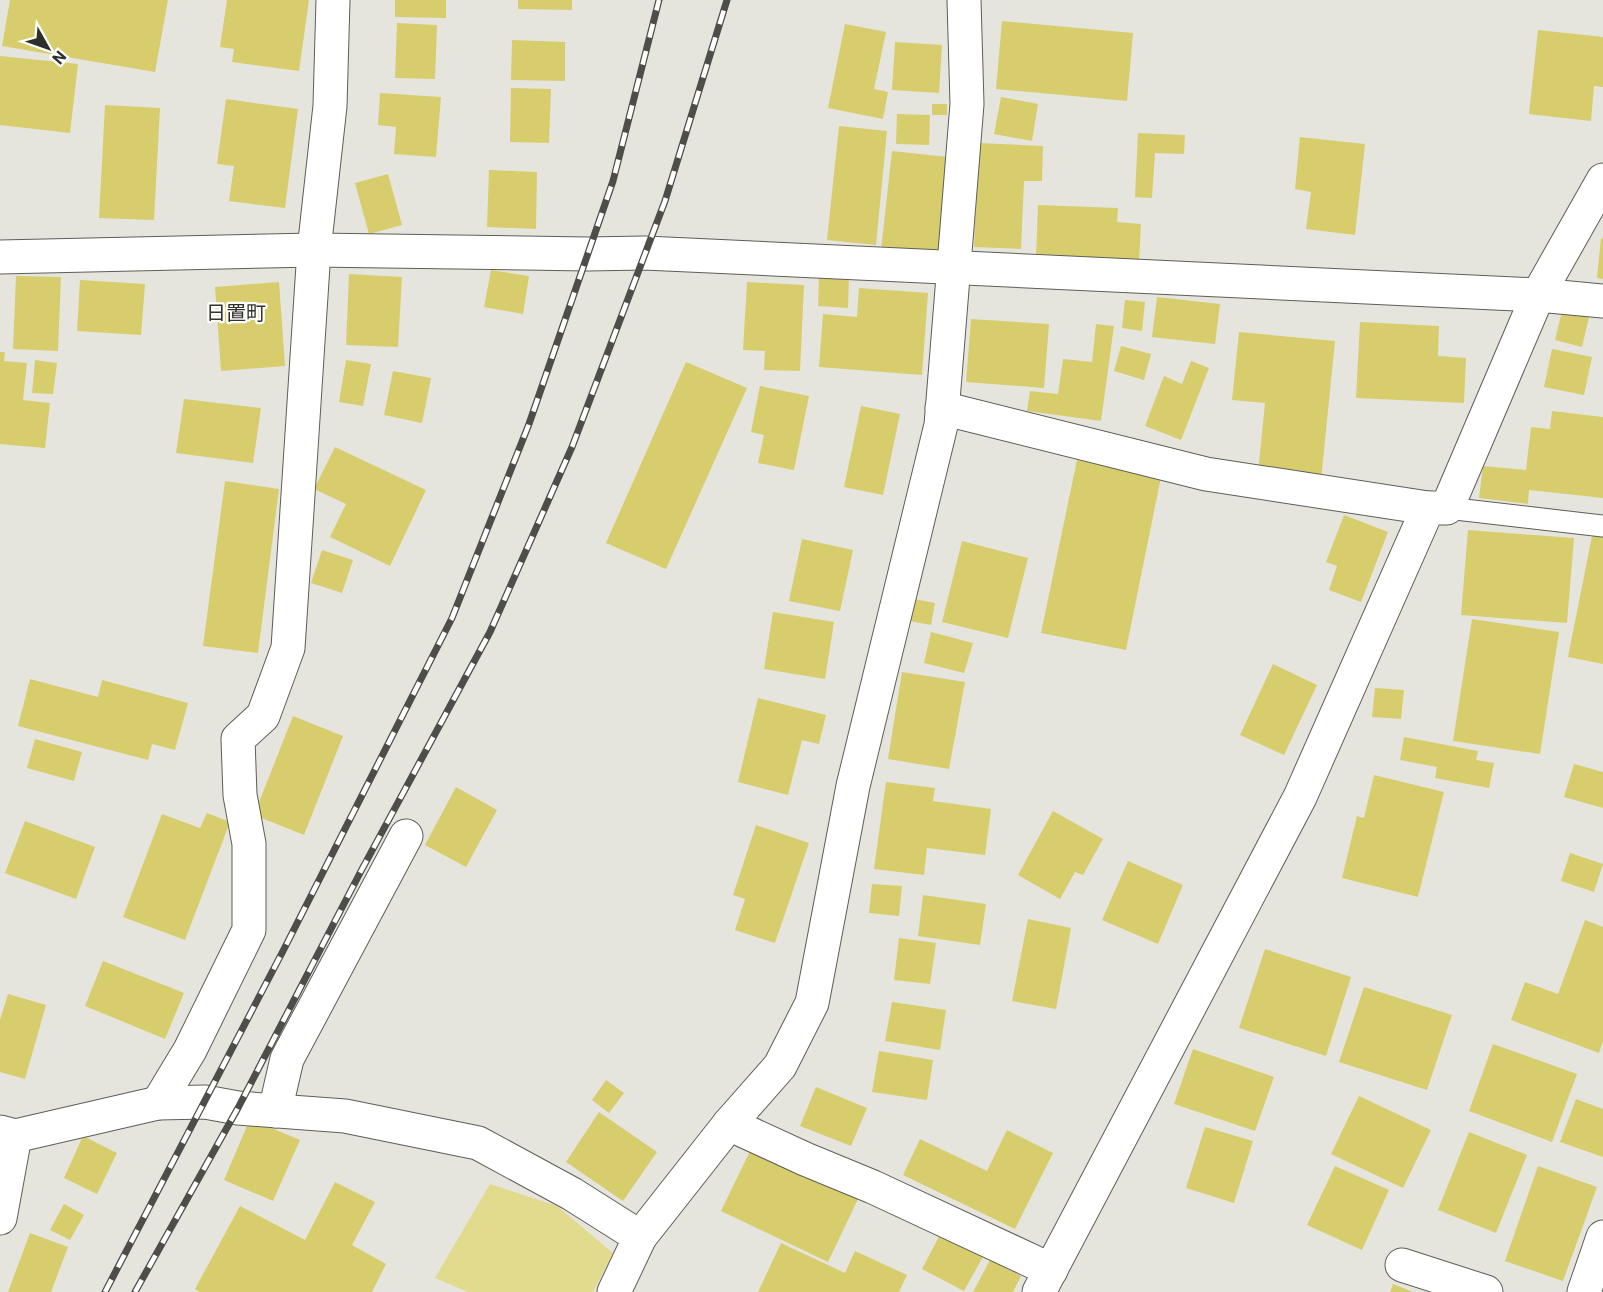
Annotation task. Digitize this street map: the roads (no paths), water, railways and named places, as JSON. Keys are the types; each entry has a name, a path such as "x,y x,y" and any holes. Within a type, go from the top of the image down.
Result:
{"street":[{"path":"158,1103 190,1050 249,930 249,844 240,795 238,739 263,716 288,648 314,250 330,106 333,0"},
{"path":"614,1292 640,1237 729,1124 780,1066 812,1003 853,786 941,425 967,104 964,0"},
{"path":"729,1124 873,1187 1045,1281 1300,797 1538,295 1603,180"},
{"path":"0,257 314,250 645,253 1538,295 1603,301"},
{"path":"942,408 1206,474 1437,508"},
{"path":"275,1111 287,1059 406,836"},
{"path":"0,1218 8,1134 158,1103 205,1102 238,1108 345,1116 478,1143 572,1194 640,1237"},
{"path":"1584,1292 1603,1237"},
{"path":"1402,1265 1486,1292"}],"lane":[{"path":"1437,508 1603,526"}],"railway":[{"path":"105,1292 283,951 452,618 529,424 613,181 659,0"},
{"path":"135,1292 238,1108 361,871 490,632 572,447 665,201 727,0"}],"district":[{"name":"日置町","path":"236,313"}]}
